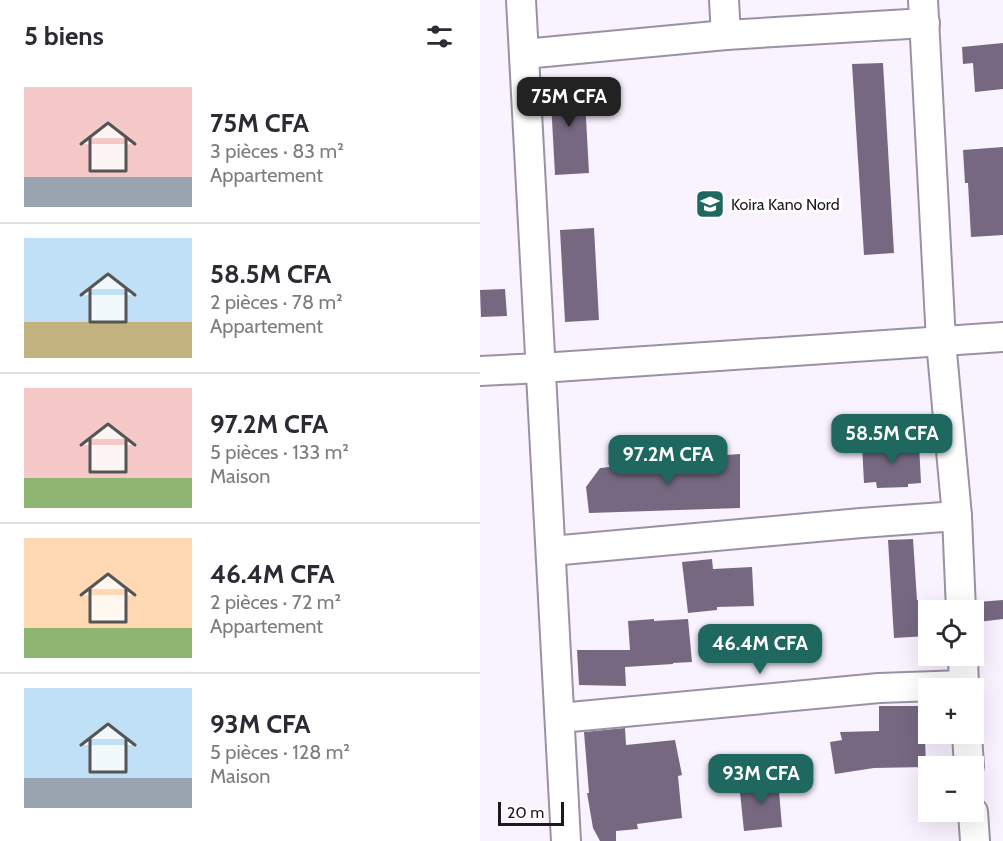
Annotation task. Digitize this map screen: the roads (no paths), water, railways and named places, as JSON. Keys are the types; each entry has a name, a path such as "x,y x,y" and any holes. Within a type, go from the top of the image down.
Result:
{"street":[{"path":"521,0 566,841"},
{"path":"724,0 726,35"},
{"path":"524,54 726,35 924,12 941,341 957,516 961,600"},
{"path":"480,370 541,368 1003,337"},
{"path":"551,551 957,516"},
{"path":"560,718 879,687 918,687"},
{"path":"974,822 975,841"}],"place":[{"name":"Koira Kano Nord","path":"710,204"}]}
